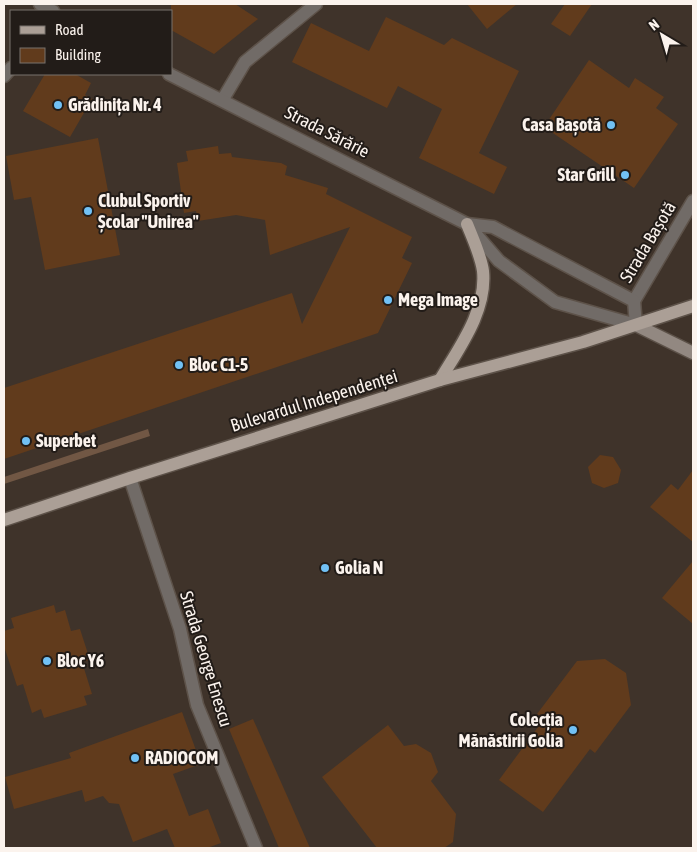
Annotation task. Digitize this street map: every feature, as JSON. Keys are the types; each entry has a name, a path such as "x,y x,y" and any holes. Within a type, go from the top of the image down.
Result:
{"main road":[{"path":"440,380 464,340 479,308 483,272 467,224"},
{"name":"Bulevardul Independenței","path":"4,520 440,380 583,342 693,306"},
{"name":"Strada Sărărie","path":"636,325 693,353"}],"street":[{"path":"223,99 245,62 316,4"},
{"name":"Strada Sărărie","path":"171,75 223,99 467,224 493,227 634,301"},
{"name":"Strada Bașotă","path":"634,301 693,200"},
{"name":"Strada Sărărie","path":"467,224 499,261 555,302 636,325"},
{"path":"634,301 636,325"},
{"name":"Strada George Enescu","path":"130,478 180,629 197,706 256,848"}],"shaded area":[{"path":"148,429 150,436 4,484 4,477"}],"building":[{"path":"171,4 235,4 258,19 214,54 172,31"},
{"path":"467,4 517,4 487,29"},
{"path":"565,4 592,4 570,36 551,24"},
{"path":"386,17 444,45 452,38 519,71 479,153 507,167 494,194 419,158 442,109 398,86 387,108 292,62 311,23 369,51"},
{"name":"Casa Bașotă","path":"589,60 629,88 635,78 664,97 656,108 678,124 634,188 544,127"},
{"name":"Grădinița Nr. 4","path":"44,75 77,75 91,83 85,95 92,99 70,137 23,111"},
{"name":"Clubul Sportiv Școlar \"Unirea\"","path":"98,138 120,255 45,270 31,197 14,200 6,156"},
{"path":"218,146 219,154 231,153 232,157 281,163 287,166 285,175 328,188 326,194 412,237 402,258 412,263 378,333 4,459 4,388 292,293 302,324 350,227 270,255 265,220 236,215 198,221 196,211 184,213 177,163 188,161 186,151"},
{"path":"600,455 613,457 621,470 618,483 604,488 592,483 588,467"},
{"path":"693,470 693,542 650,507 671,484 678,490"},
{"path":"693,561 693,624 662,598"},
{"name":"Bloc Y6","path":"54,605 56,613 65,610 71,631 80,629 90,660 82,662 92,694 84,696 87,705 44,718 41,709 32,713 23,684 17,686 4,646 4,631 14,628 11,618"},
{"path":"605,659 626,673 631,705 595,753 590,749 543,812 499,780 544,719 537,714 577,661"},
{"path":"182,712 201,764 173,774 189,816 208,809 221,843 207,848 175,848 167,829 133,842 119,804 109,803 103,796 85,802 82,790 14,809 5,777 71,758 69,753"},
{"path":"253,719 310,848 279,848 229,729"},
{"path":"388,725 404,746 416,744 431,753 438,772 431,781 456,814 453,842 444,848 377,848 322,777"}],"place":[{"name":"Grădinița Nr. 4","path":"58,105"},
{"name":"Casa Bașotă","path":"611,125"},
{"name":"Star Grill","path":"625,175"},
{"name":"Clubul Sportiv Școlar \"Unirea\"","path":"88,211"},
{"name":"Mega Image","path":"388,300"},
{"name":"Bloc C1-5","path":"179,365"},
{"name":"Superbet","path":"26,441"},
{"name":"Golia N","path":"325,568"},
{"name":"Bloc Y6","path":"47,661"},
{"name":"Colecția Mănăstirii Golia","path":"573,730"},
{"name":"RADIOCOM","path":"135,758"}]}
